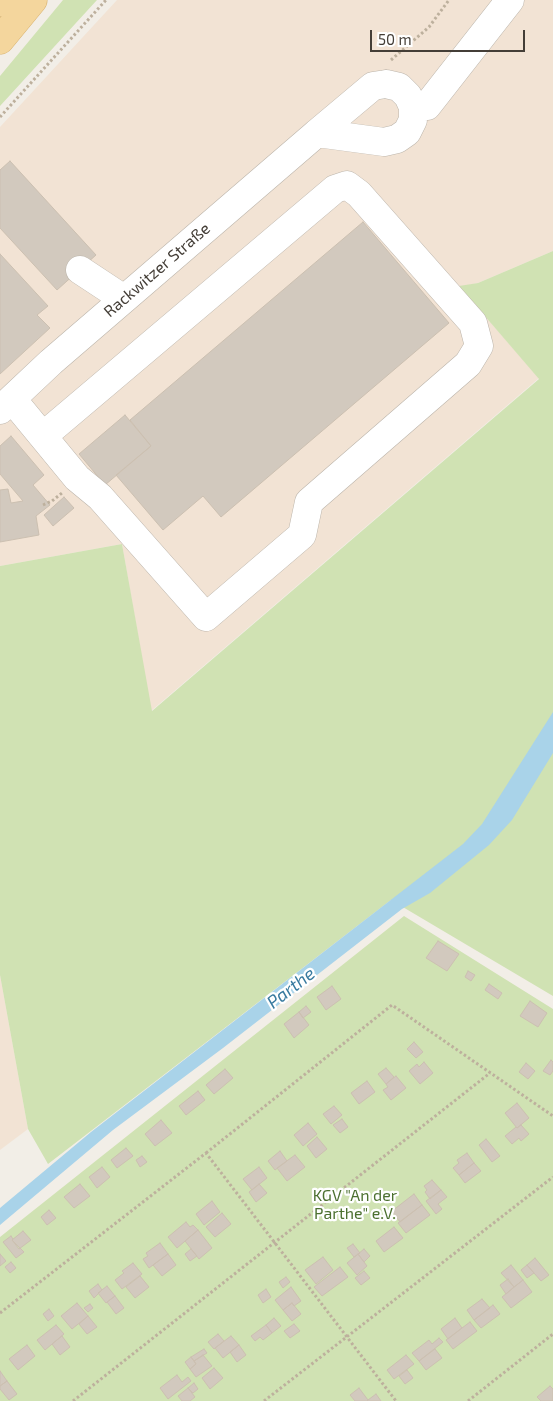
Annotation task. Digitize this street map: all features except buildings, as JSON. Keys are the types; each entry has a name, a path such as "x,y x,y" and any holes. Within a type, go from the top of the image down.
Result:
{"main road":[{"path":"0,40 33,0"}],"street":[{"path":"413,107 427,106 510,0"},
{"path":"317,133 384,142 396,139 407,132 413,120 413,107 408,96 398,87 386,84 373,86"},
{"name":"Rackwitzer Straße","path":"6,404 51,362 373,86"},
{"path":"6,404 43,436 77,478 100,497 206,616 302,535 309,502 468,364 479,346 473,324 359,194 347,185 335,189 43,436"},
{"path":"80,270 124,299"}],"path":[{"path":"0,117 106,0"},
{"path":"373,86 388,62 429,27 449,0"},
{"path":"0,1313 392,1005 553,1116"},
{"path":"73,1401 490,1073"},
{"path":"206,1153 396,1401"},
{"path":"264,1401 553,1177"},
{"path":"468,1401 553,1334"}],"shaded area":[{"path":"117,0 553,0 553,251 478,283 460,287 539,378 151,711 122,544 0,566 0,127"},
{"path":"0,975 28,1129 0,1150"}],"green space":[{"path":"63,0 97,0 0,106 0,76"},
{"path":"553,251 553,996 391,900 48,1164 28,1129 0,975 0,566 122,544 152,711 539,379 459,286 478,283"},
{"name":"KGV \"An der Parthe\" e.V.","path":"404,916 553,1009 553,1401 0,1401 0,1237"}],"water":[{"name":"Parthe","path":"553,712 553,753 512,820 489,845 430,893 402,909 223,1048 113,1130 0,1225 0,1208 91,1132 463,844 482,824"}]}
